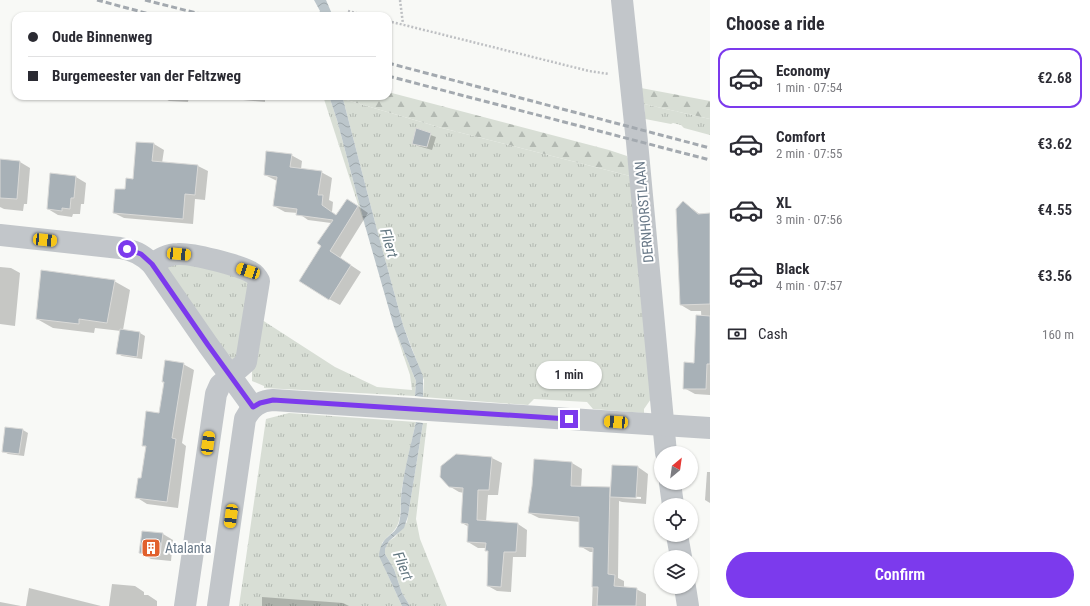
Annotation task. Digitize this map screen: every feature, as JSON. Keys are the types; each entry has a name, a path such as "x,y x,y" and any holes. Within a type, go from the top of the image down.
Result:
{"street":[{"name":"DERNHORSTLAAN","path":"622,0 637,142 665,446"},
{"path":"0,235 127,249 141,254 152,264 253,407"},
{"path":"152,264 170,254 187,254 251,272 256,276 259,284 246,362 220,386 216,394 185,606"},
{"path":"218,606 243,427 245,419 253,407 260,403 273,400 710,428"},
{"path":"686,594 688,606"}],"path":[{"path":"400,0 403,24"},
{"path":"348,11 352,12"},
{"path":"392,22 589,71 605,74 630,71"}],"green space":[{"path":"641,88 710,101 710,119 644,104"},
{"path":"392,93 609,150 627,156 634,177 442,128 346,100 392,100"},
{"path":"324,100 330,100 337,120 366,229"},
{"path":"343,100 442,128 634,177 653,396 644,409 644,413 593,409 587,402 534,399 528,405 423,397 424,380 403,325"},
{"path":"644,104 710,119 710,135 684,128 681,125 673,123 671,124 640,118 639,115 645,113"},
{"path":"180,257 254,282 234,366 164,266"},
{"path":"259,318 335,367 377,387 412,390 410,375 394,327 416,381 415,396 264,388 264,386 252,381 252,364"},
{"path":"289,413 416,422 402,487 398,524 382,543 386,571 402,606 239,606 266,419"},
{"path":"423,423 427,423 416,519 420,539 447,606 410,606 402,593 394,569 385,554 385,549 389,541 395,537 407,522"}],"water":[{"path":"314,0 326,0 331,12 320,11"},
{"path":"330,100 343,100 403,325 423,376 423,397 415,396 416,381 394,327"},
{"path":"416,422 423,423 408,516 404,528 389,541 385,549 385,554 394,569 402,593 410,606 402,606 379,556 382,544 397,528 399,523 403,481"}],"building":[{"path":"416,128 431,133 427,147 412,144"},
{"path":"136,142 154,143 152,161 198,165 195,195 185,194 183,219 113,213 115,189 125,189 126,178 133,179"},
{"path":"266,151 292,154 290,167 322,171 318,195 323,195 322,205 336,215 347,199 358,206 330,251 351,265 329,300 299,281 321,246 317,243 333,220 296,215 297,209 273,206 277,177 264,175"},
{"path":"0,159 20,161 17,199 0,198"},
{"path":"50,173 76,176 74,198 71,198 70,209 62,208 62,211 47,209"},
{"path":"683,201 698,214 710,213 710,304 680,305 676,209"},
{"path":"41,270 115,280 107,323 79,319 79,324 36,319"},
{"path":"696,315 710,316 710,364 707,364 706,389 683,389 684,362 694,363"},
{"path":"120,329 140,332 137,357 116,354"},
{"path":"165,360 184,363 172,438 176,439 167,502 135,498 138,478 141,478 146,446 142,446 146,411 159,413 164,382 162,382"},
{"path":"5,427 23,429 19,454 2,452"},
{"path":"456,454 492,457 489,490 478,490 477,520 518,523 516,552 504,552 501,587 487,586 488,551 485,551 486,543 467,542 468,524 461,523 463,488 449,487 440,477 441,466"},
{"path":"534,459 572,462 571,486 610,487 608,574 615,575 614,586 637,588 636,606 597,606 598,587 592,587 593,548 579,547 579,517 528,513"},
{"path":"612,465 638,466 636,498 610,497"},
{"name":"Atalanta","path":"142,531 163,533 160,556 139,553"}],"railway":[{"path":"97,0 142,12"},
{"path":"145,0 192,12"},
{"path":"392,64 710,148"},
{"path":"392,77 710,160"}],"place":[{"name":"Atalanta","path":"151,548"}],"route":[{"path":"127,249 141,254 152,264 253,407 260,403 273,400 569,419"}],"water label":[{"name":"Fliert","path":"389,243"},
{"name":"Fliert","path":"403,566"}]}
